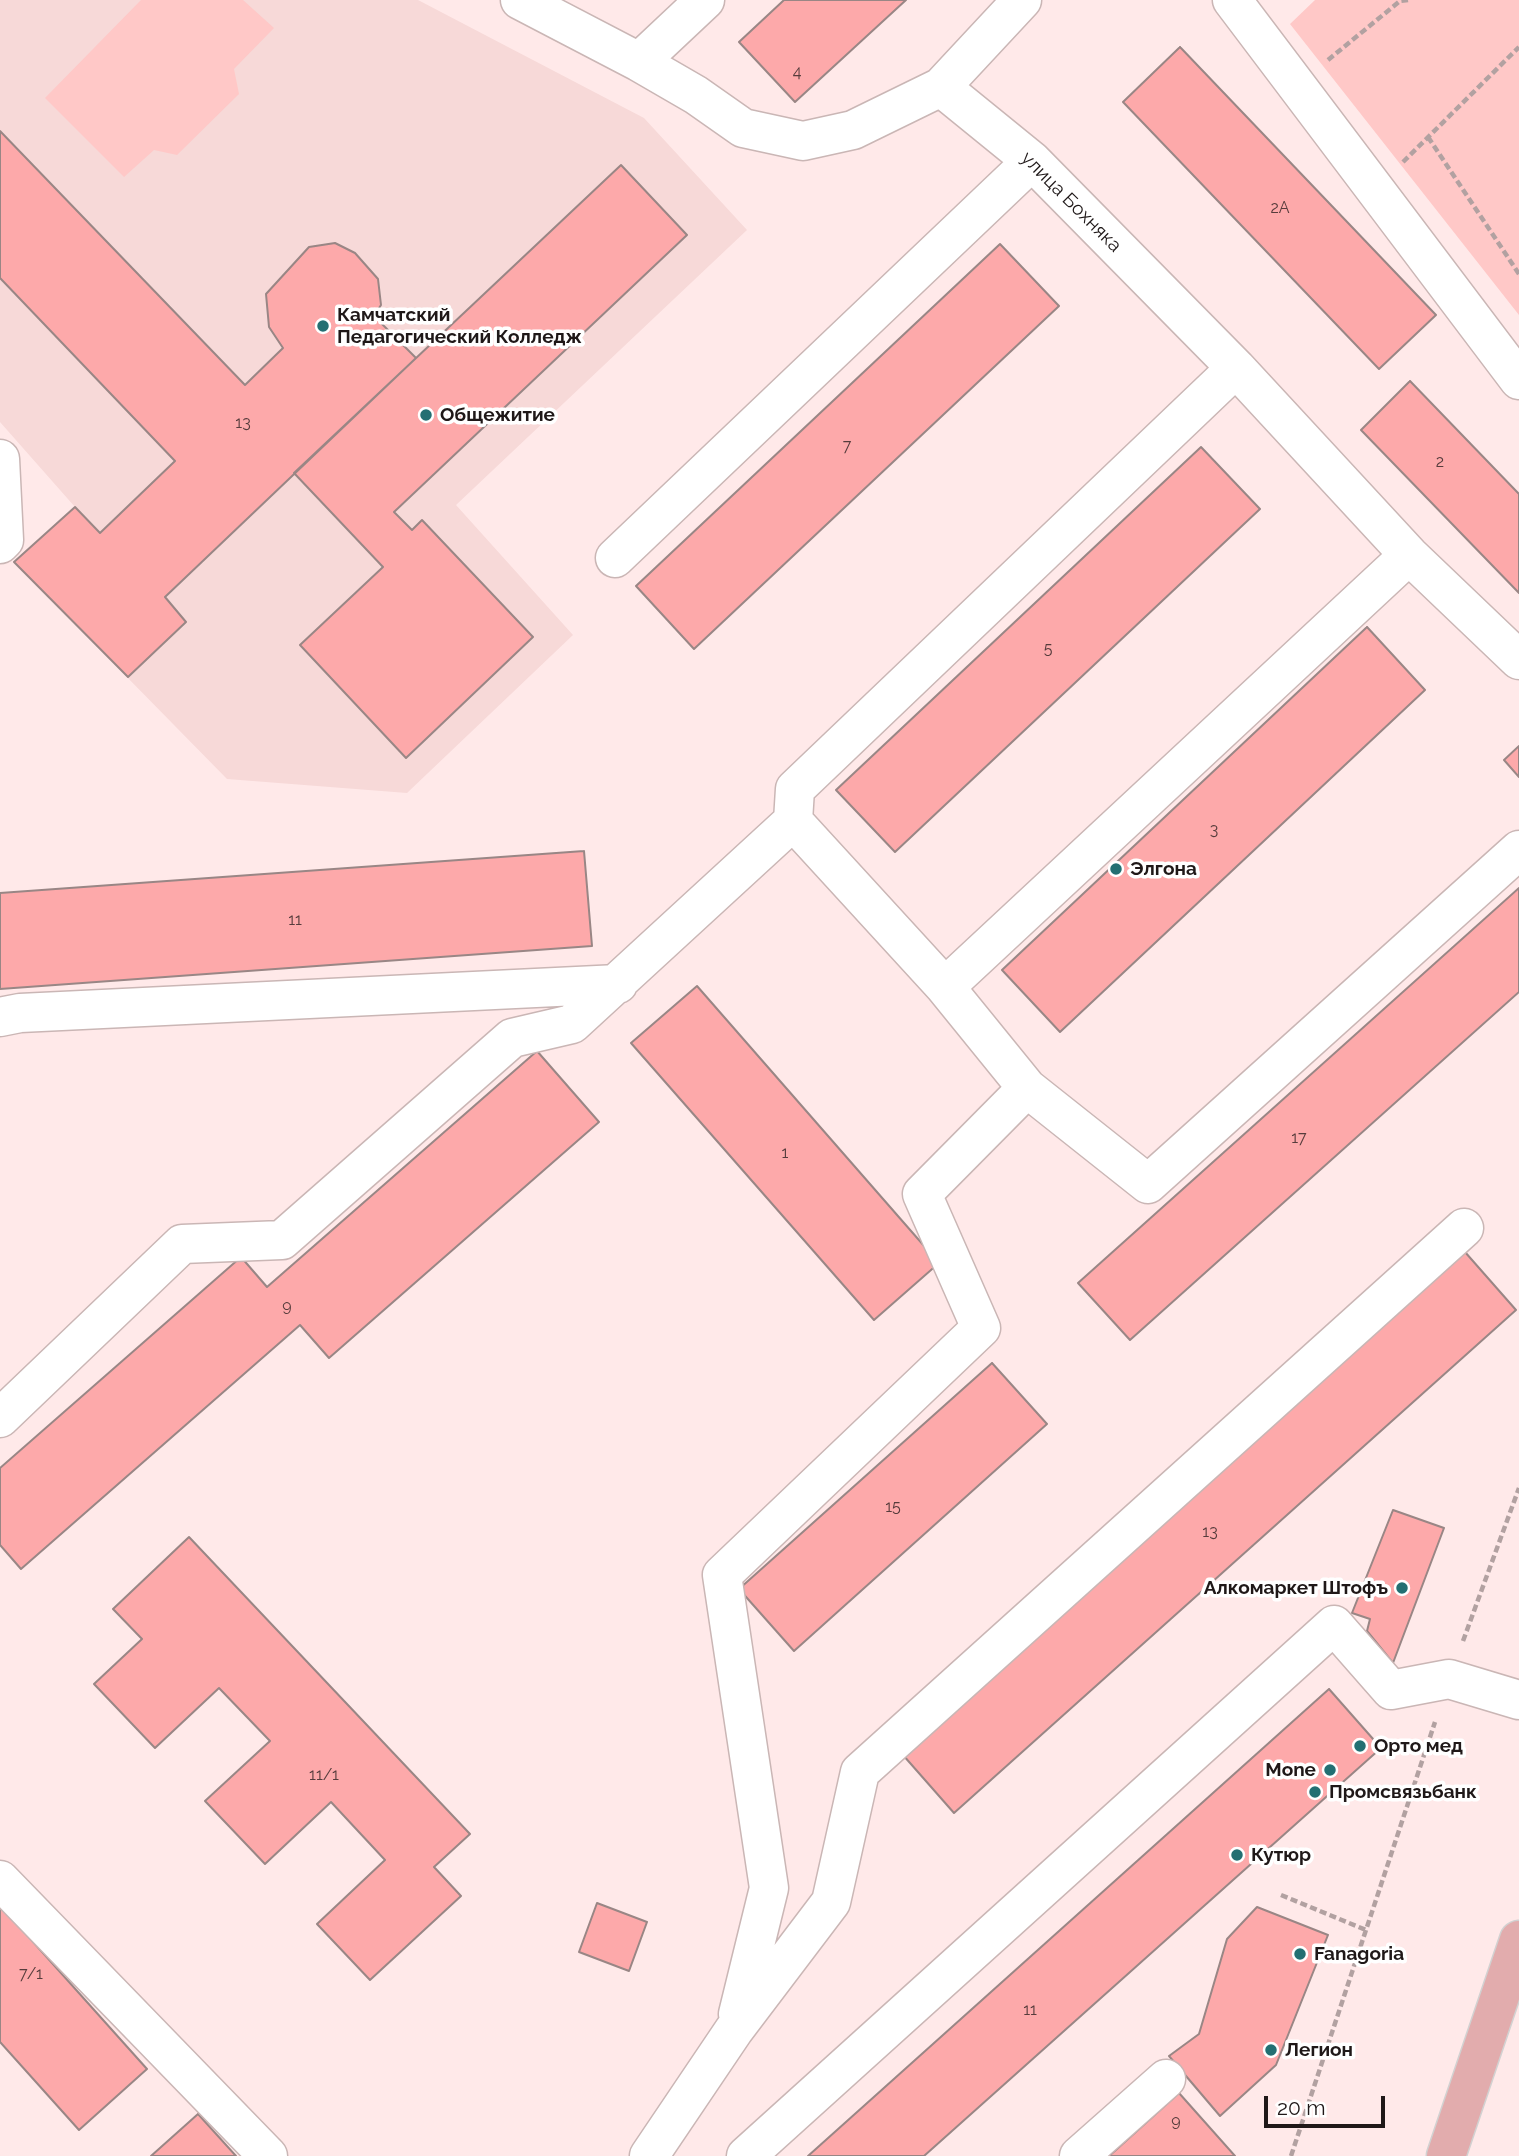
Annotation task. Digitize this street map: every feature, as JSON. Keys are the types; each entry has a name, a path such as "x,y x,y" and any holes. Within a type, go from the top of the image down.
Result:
{"main road":[{"path":"1446,2156 1519,1940"}],"street":[{"path":"520,0 639,62 743,128 803,141 853,130 941,88 1023,0"},
{"path":"639,62 705,0"},
{"path":"1232,0 1519,380"},
{"name":"улица Бохняка","path":"941,88 1032,161 1236,368 1409,555 1519,660"},
{"path":"615,558 1032,161"},
{"path":"0,1418 183,1244 282,1240 512,1038 572,1024 793,821 795,789 1236,368"},
{"path":"0,459 4,540 0,544"},
{"path":"945,987 1409,555"},
{"path":"793,821 945,987 1027,1088 1147,1184 1519,850"},
{"path":"0,1017 20,1013 618,984"},
{"path":"734,2030 769,1888 722,1575 981,1328 922,1194 1027,1088"},
{"path":"649,2156 734,2030 831,1902 860,1772 1464,1228"},
{"path":"746,2156 1334,1625 1391,1690 1449,1679 1519,1700"},
{"path":"0,1880 268,2156"},
{"path":"1079,2156 1166,2079"}],"path":[{"path":"1296,86 1400,1 1408,0"},
{"path":"1375,190 1519,47"},
{"path":"1428,137 1519,274"},
{"path":"1291,2156 1449,1679 1519,1488"},
{"path":"1281,1895 1366,1930"}],"shaded area":[{"name":"Камчатский Педагогический Колледж","path":"0,0 418,0 644,118 747,230 456,505 573,635 407,793 227,779 14,562 75,507 0,422"},
{"path":"141,0 243,0 274,28 234,69 239,94 177,155 154,150 124,177 45,98"},
{"path":"1315,0 1519,0 1519,315 1290,24"}],"building":[{"path":"784,0 906,0 795,102 739,42"},
{"path":"1180,47 1436,315 1379,369 1123,102"},
{"path":"0,131 245,385 283,348 269,327 266,294 309,247 335,243 355,253 378,279 381,305 374,316 416,358 165,597 186,622 128,677 14,562 75,507 100,533 175,461 0,278"},
{"name":"Общежитие","path":"621,165 687,235 394,512 412,530 422,520 533,637 406,758 300,645 383,567 294,473"},
{"path":"1000,244 1059,306 694,649 636,586"},
{"path":"1410,381 1519,494 1519,593 1361,430"},
{"path":"1201,447 1260,509 895,852 836,790"},
{"path":"1367,627 1425,690 1060,1032 1002,970"},
{"path":"1519,746 1519,777 1504,760"},
{"path":"584,851 592,946 0,989 0,893"},
{"path":"1519,888 1519,992 1130,1340 1078,1283"},
{"path":"697,986 939,1263 874,1320 631,1043"},
{"path":"537,1051 599,1122 329,1358 300,1325 21,1569 0,1545 0,1468 241,1257 267,1287"},
{"path":"1465,1252 1516,1310 954,1813 903,1755"},
{"path":"992,1363 1047,1424 794,1651 739,1589"},
{"path":"1393,1510 1444,1528 1393,1663 1367,1631 1370,1619 1352,1613"},
{"path":"189,1537 470,1834 434,1867 461,1896 370,1980 317,1924 385,1860 331,1802 265,1864 205,1801 270,1741 219,1688 155,1748 94,1684 142,1639 113,1609"},
{"path":"1329,1689 1381,1748 924,2156 808,2156"},
{"path":"597,1903 647,1922 629,1971 579,1952"},
{"path":"0,1905 147,2069 79,2130 0,2042"},
{"path":"1257,1907 1328,1935 1276,2065 1220,2116 1169,2056 1199,2034 1227,1939"},
{"path":"1179,2093 1235,2156 1109,2156 1118,2148"},
{"path":"198,2114 236,2156 151,2156"}],"place":[{"name":"Камчатский Педагогический Колледж","path":"323,326"},
{"name":"Общежитие","path":"426,415"},
{"name":"Элгона","path":"1116,869"},
{"name":"Алкомаркет Штофъ","path":"1402,1588"},
{"name":"Орто мед","path":"1360,1746"},
{"name":"Mone","path":"1330,1770"},
{"name":"Промсвязьбанк","path":"1315,1792"},
{"name":"Кутюр","path":"1237,1855"},
{"name":"Fanagoria","path":"1300,1954"},
{"name":"Легион","path":"1271,2050"}]}
